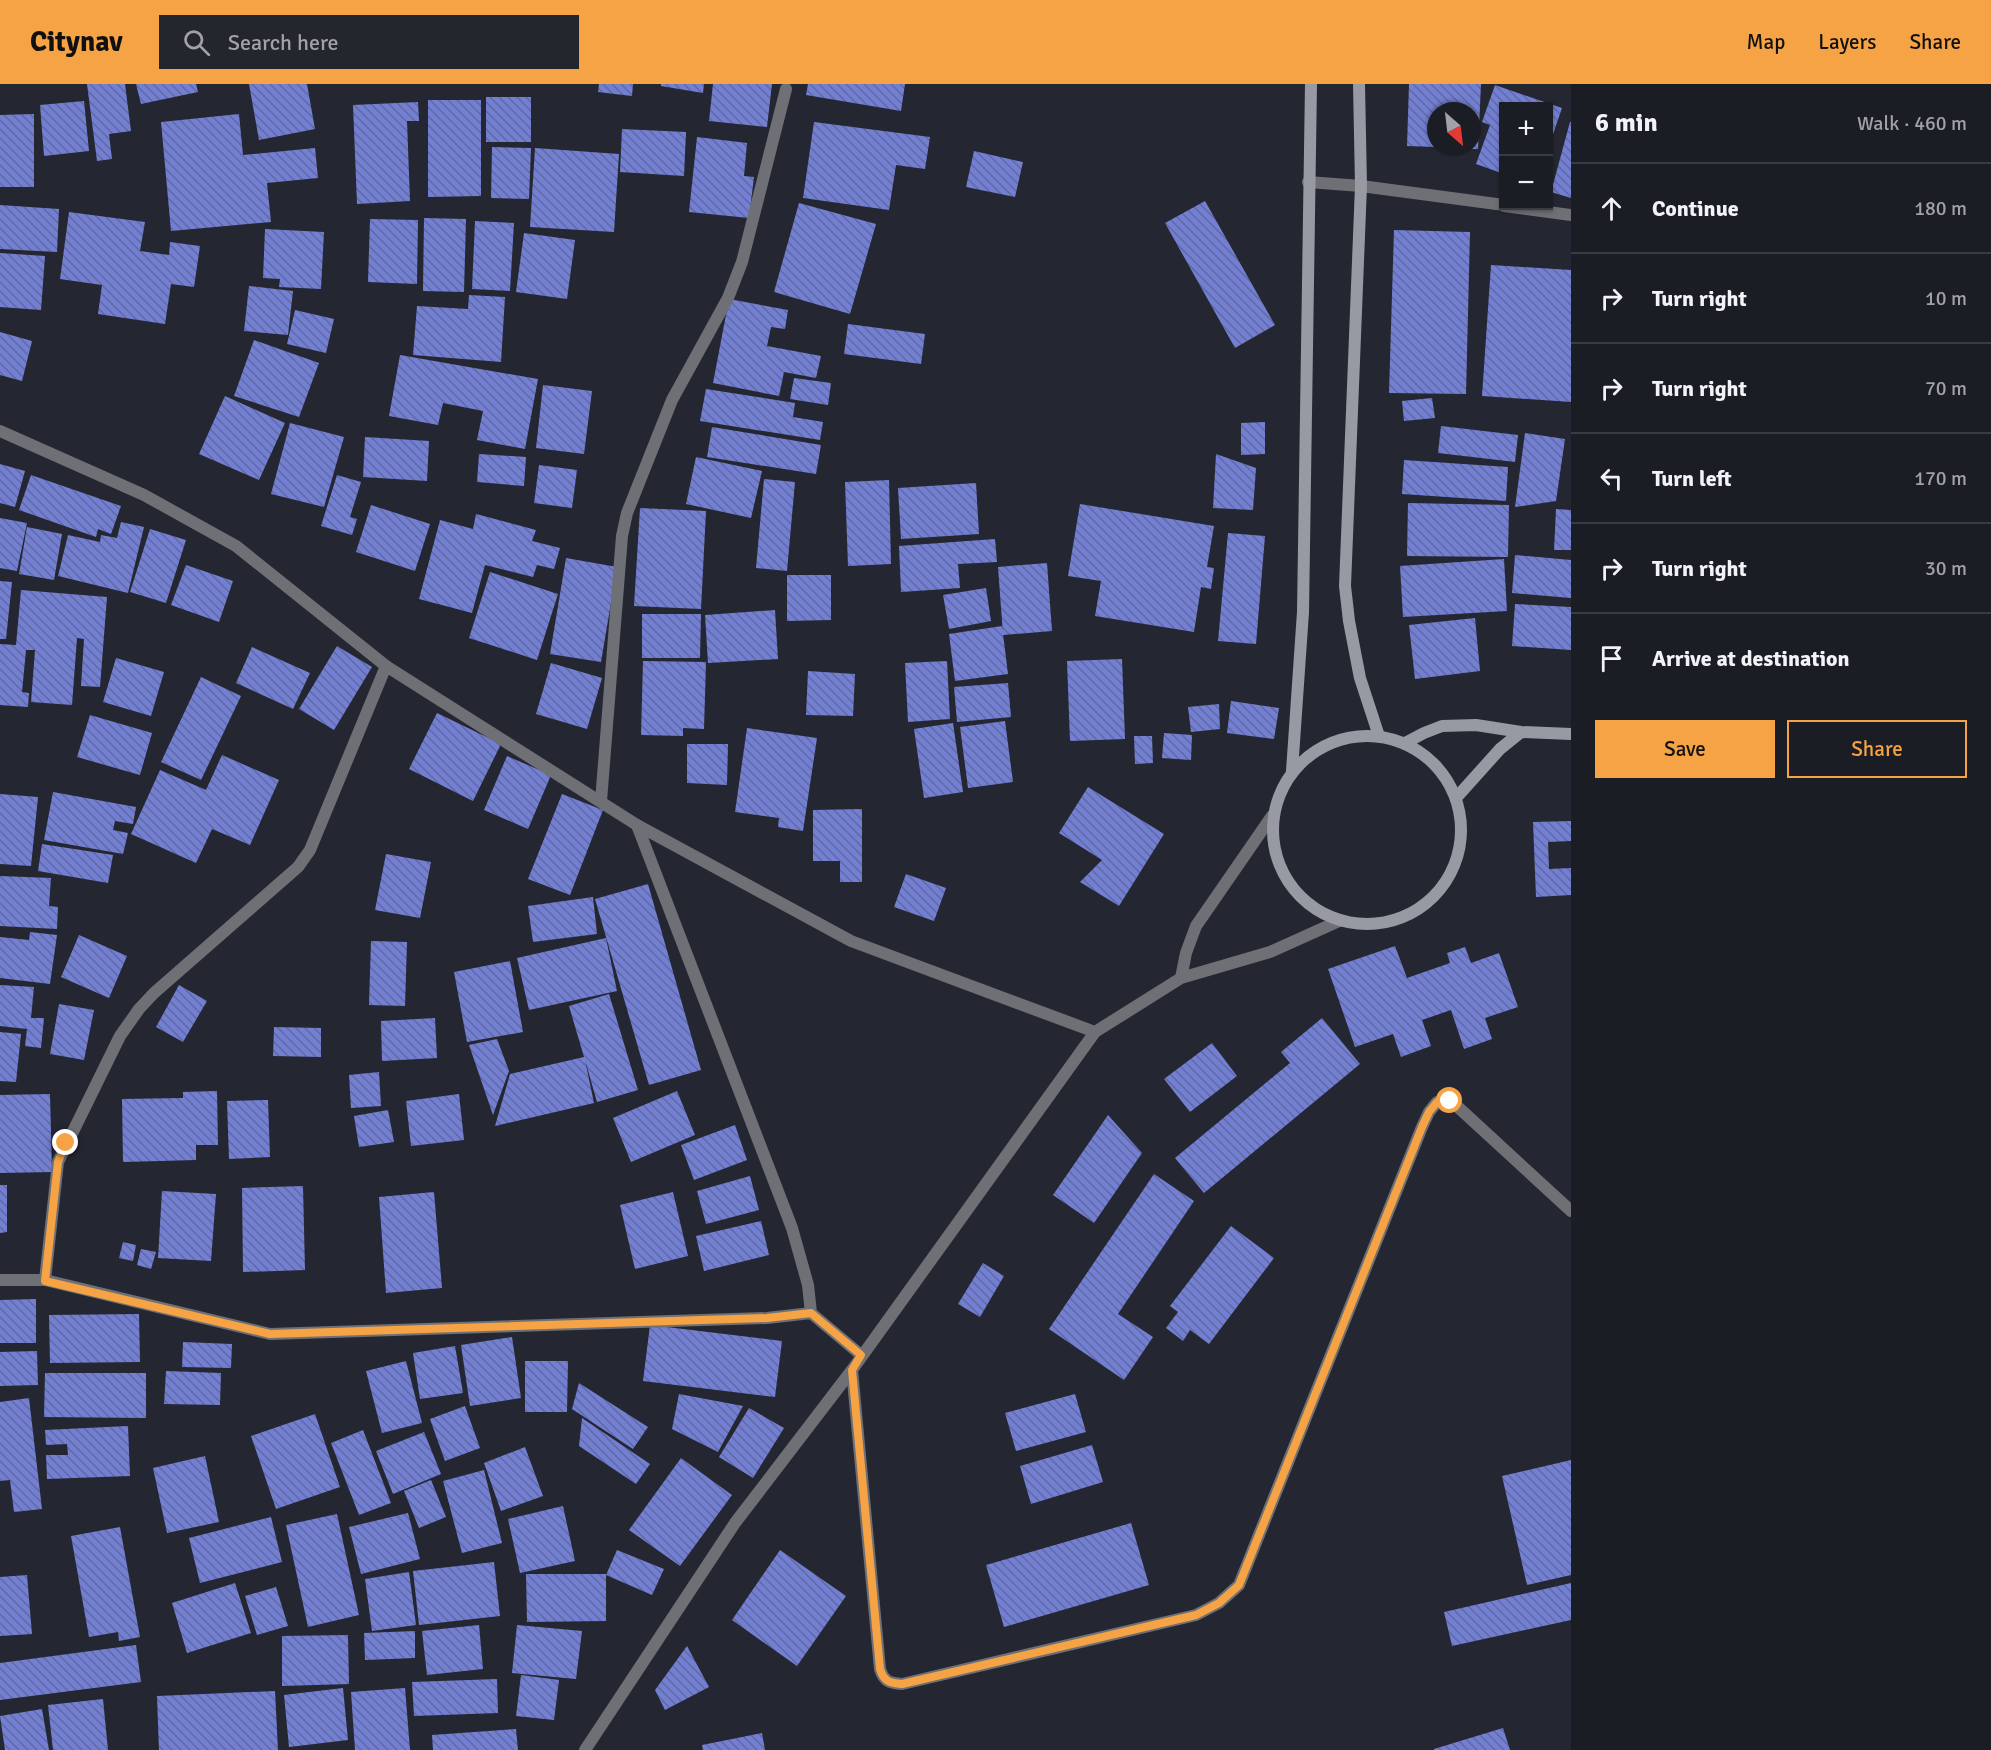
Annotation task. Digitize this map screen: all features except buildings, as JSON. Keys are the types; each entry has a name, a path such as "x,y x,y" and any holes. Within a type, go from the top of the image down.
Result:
{"main road":[{"path":"1292,771 1303,612 1311,84"},
{"path":"1359,84 1361,186 1345,586 1348,621 1360,678 1379,736"},
{"path":"1405,743 1442,726 1476,725 1521,732 1571,734"},
{"path":"1456,798 1500,749 1521,732"},
{"path":"1379,736 1405,743 1427,757 1444,775 1456,798 1462,824 1460,849 1451,874 1436,895 1415,912 1391,922 1365,925 1339,921 1308,906 1286,881 1273,849 1272,816 1280,792 1292,771 1317,750 1347,738 1379,736"}],"street":[{"path":"601,801 622,536 627,513 672,400 729,298 742,262 786,89"},
{"path":"1308,182 1361,186 1499,205"},
{"path":"1534,210 1571,215"},
{"path":"0,432 144,495 236,546 386,666 637,825 851,941 1095,1032"},
{"path":"45,1281 58,1162 120,1036 139,1009 154,993 298,867 310,850 386,666"},
{"path":"1181,978 1186,953 1197,926 1272,816"},
{"path":"637,825 792,1228 808,1285 811,1313 861,1355"},
{"path":"585,1750 735,1523 852,1370 1095,1032 1181,978 1270,952 1339,921"},
{"path":"852,1370 880,1669 883,1678 891,1683 902,1684 1196,1615 1219,1603 1239,1585 1422,1127 1437,1102 1450,1101 1459,1108 1571,1211"},
{"path":"0,1280 45,1281 270,1334 767,1318 811,1313"}],"route":[{"path":"66,1143 58,1162 45,1281 270,1334 767,1318 811,1313 861,1355 852,1370 880,1669 883,1678 891,1683 902,1684 1196,1615 1219,1603 1239,1585 1422,1127 1437,1102 1450,1101"}]}
